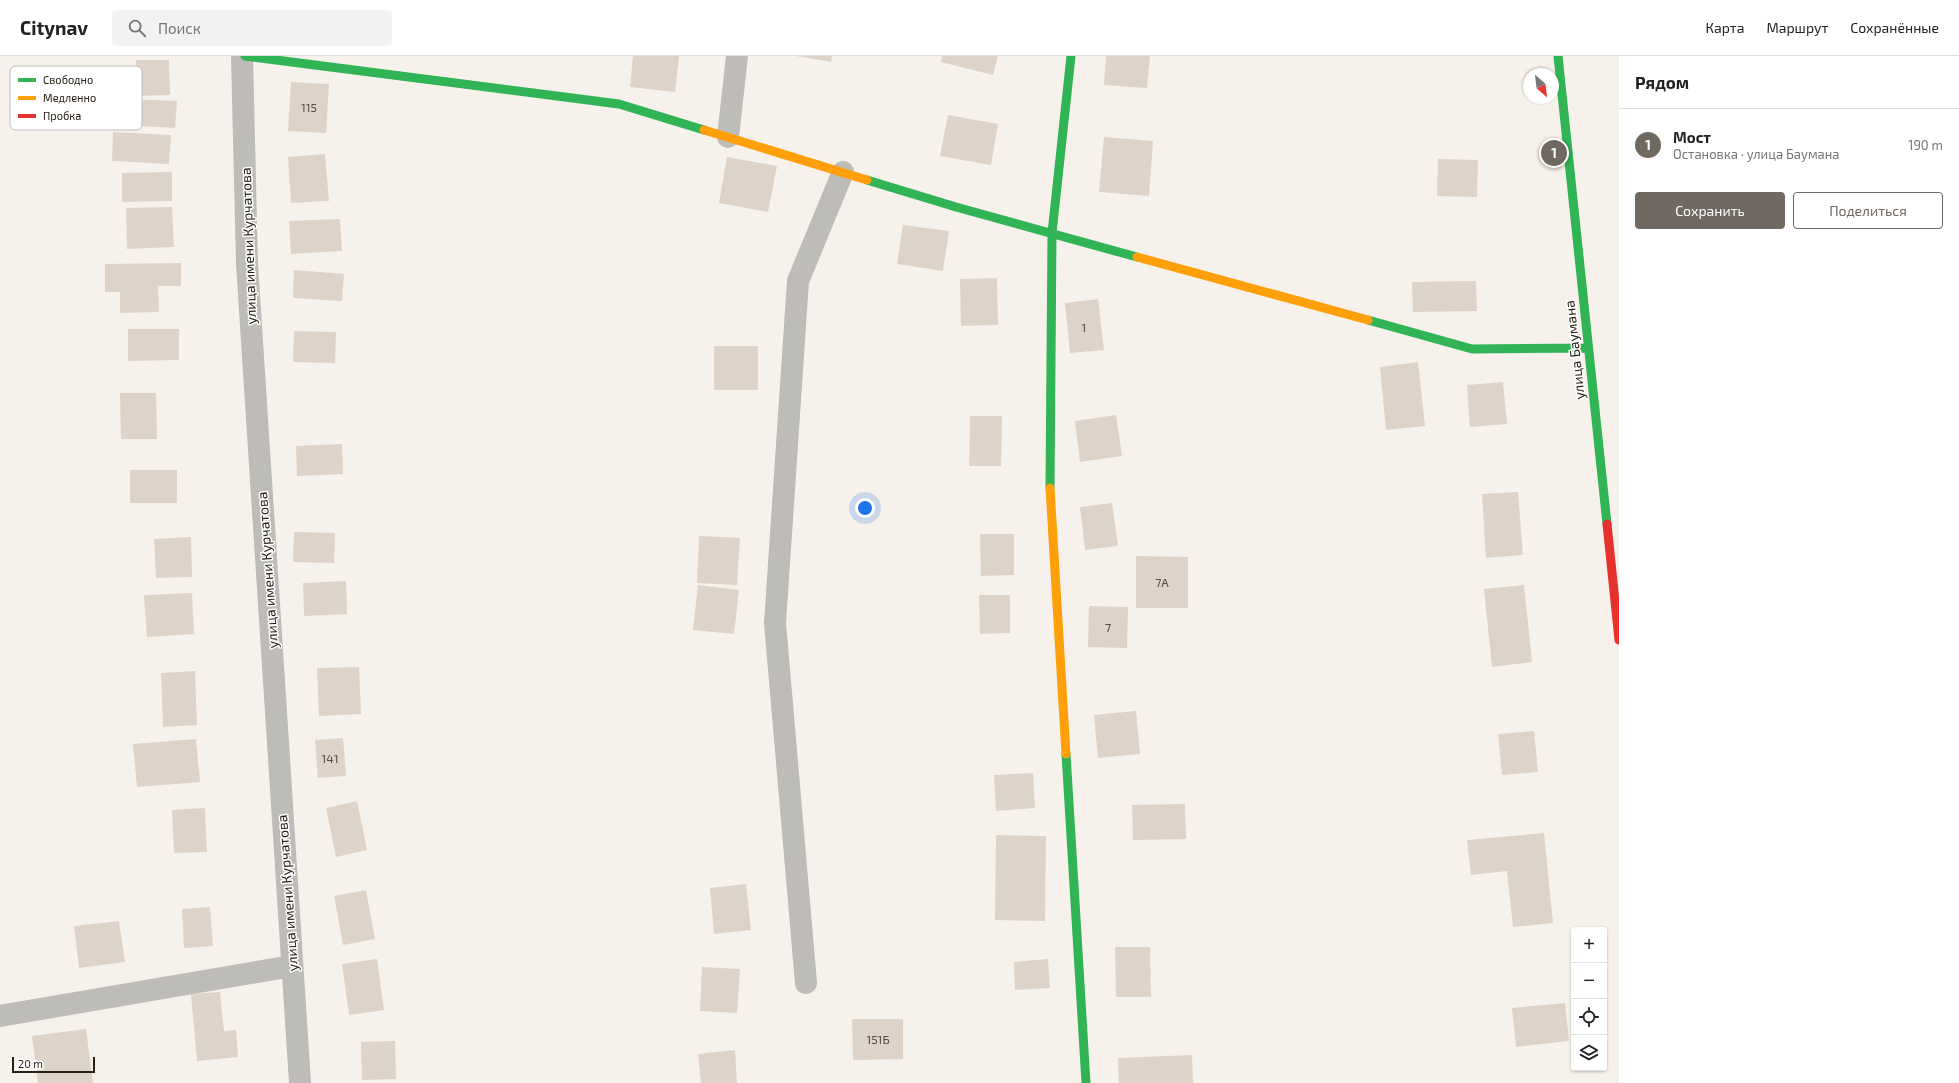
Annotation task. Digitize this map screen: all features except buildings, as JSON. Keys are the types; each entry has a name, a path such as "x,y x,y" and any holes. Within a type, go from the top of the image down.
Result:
{"street":[{"name":"улица имени Курчатова","path":"242,56 247,264 300,1083"},
{"path":"246,56 618,104 956,207 1472,349 1587,348"},
{"path":"728,137 737,56"},
{"path":"1071,56 1052,233 1050,497 1086,1083"},
{"name":"улица Баумана","path":"1558,56 1587,348 1619,640"},
{"path":"806,983 775,623 798,281 843,172"},
{"path":"0,1016 292,966"}],"traffic: fast":[{"path":"245,56 619,104 704,130"},
{"path":"1050,488 1052,233 1071,56"},
{"path":"1558,56 1607,524"},
{"path":"867,180 956,207 1137,257"},
{"path":"1368,320 1472,349 1587,348"},
{"path":"1066,754 1086,1083"}],"traffic: slow":[{"path":"704,130 867,180"},
{"path":"1137,257 1368,320"},
{"path":"1050,488 1066,754"}],"traffic: jam":[{"path":"1607,524 1619,640"}],"place":[{"name":"Мост","path":"1554,153"}]}
